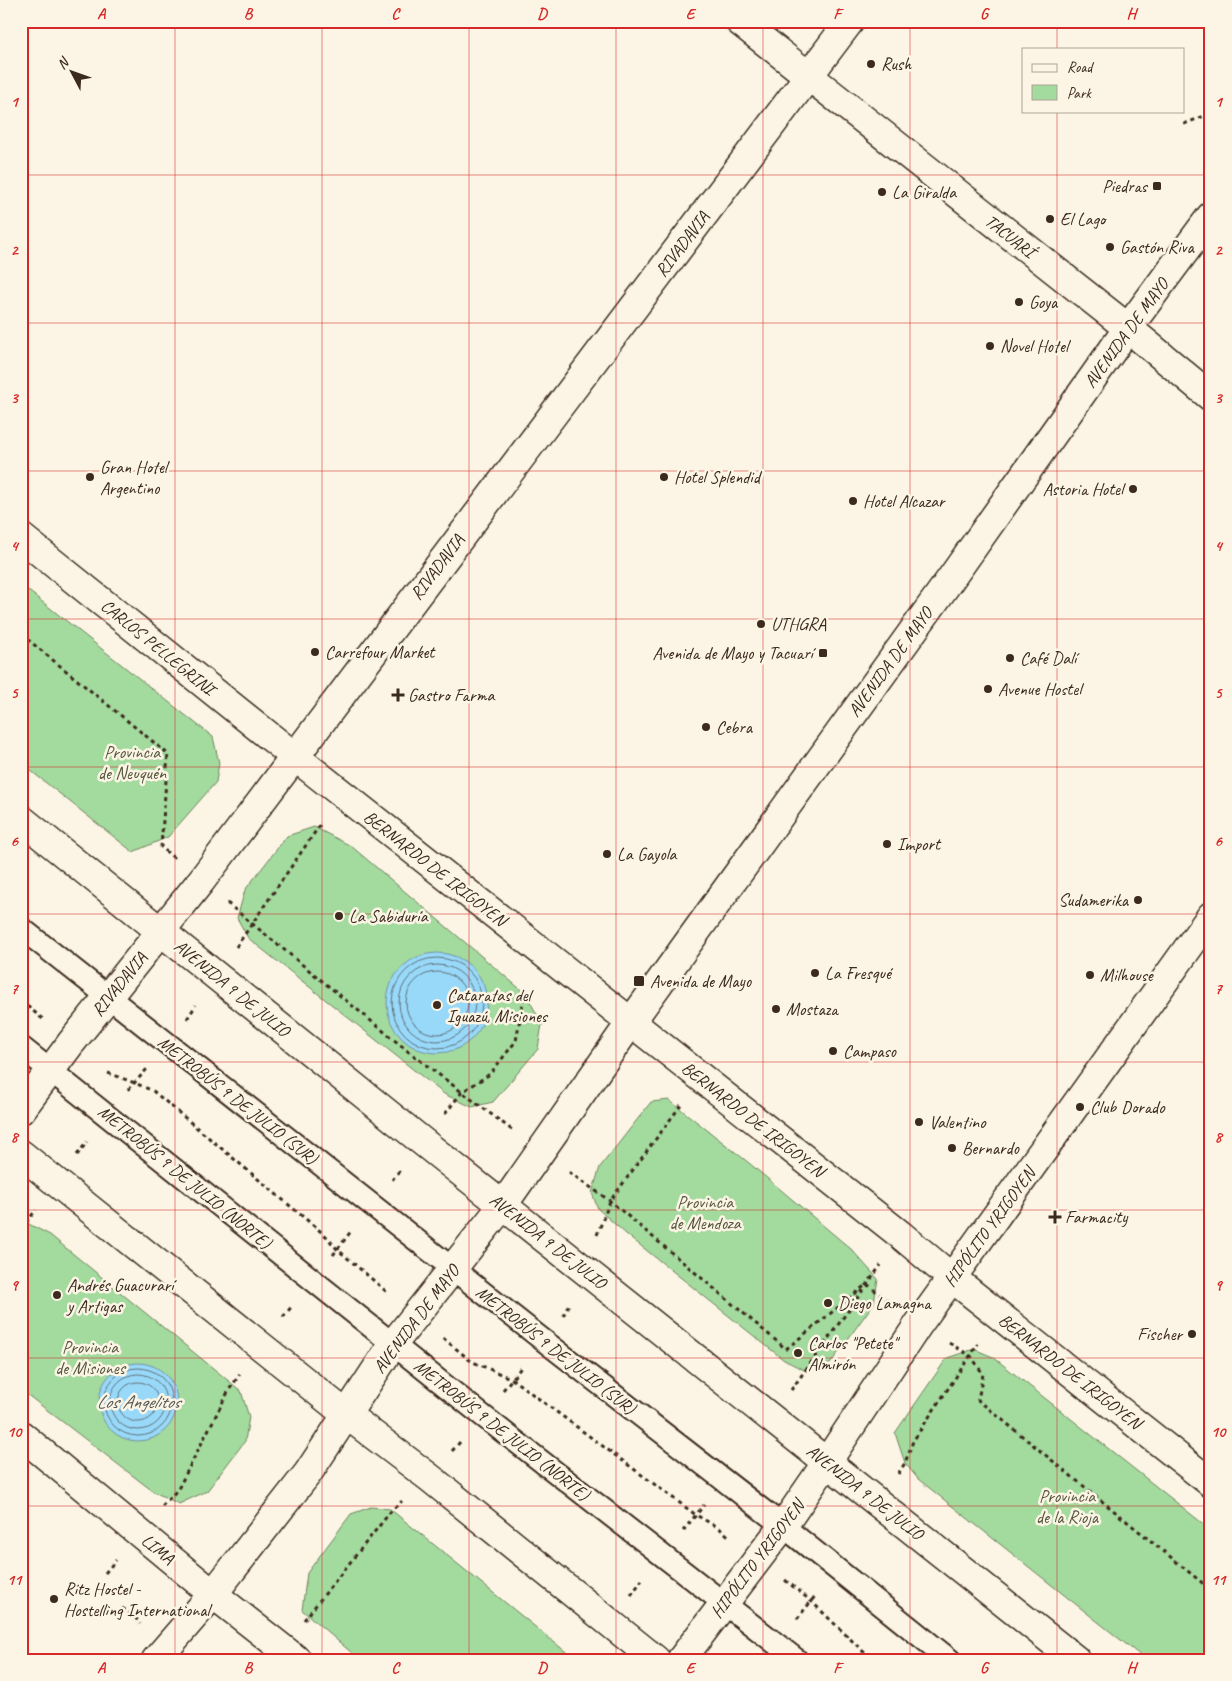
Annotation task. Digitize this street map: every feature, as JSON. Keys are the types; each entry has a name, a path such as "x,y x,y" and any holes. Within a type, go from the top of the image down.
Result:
{"main road":[{"name":"TACUARÍ","path":"739,21 1128,328 1211,396"},
{"name":"RIVADAVIA","path":"21,1110 108,997 201,882 294,756 850,21"},
{"name":"AVENIDA DE MAYO","path":"156,1660 213,1594 308,1473 393,1344 503,1205 630,1022 1128,328 1211,216"},
{"name":"CARLOS PELLEGRINI","path":"21,537 294,756"},
{"name":"BERNARDO DE IRIGOYEN","path":"294,756 902,1236 952,1278 1211,1483"},
{"name":"AVENIDA 9 DE JULIO","path":"21,819 770,1418 1076,1660"},
{"name":"HIPÓLITO YRIGOYEN","path":"681,1660 783,1526 918,1325 1211,916"},
{"path":"21,1154 656,1660"},
{"name":"LIMA","path":"21,1436 213,1594 290,1654"}],"lane":[{"name":"METROBÚS 9 DE JULIO (SUR)","path":"21,928 543,1340 783,1526 950,1660"},
{"name":"METROBÚS 9 DE JULIO (NORTE)","path":"21,1047 483,1416 797,1660"}],"path":[{"path":"1184,124 1211,112"},
{"path":"21,634 168,754 161,846 201,882 409,1052 541,1152 610,1201 786,1349 867,1284"},
{"path":"290,1654 392,1510 430,1478 483,1416 566,1312 585,1270 610,1201 701,1079"},
{"path":"770,1418 806,1371 902,1236"},
{"path":"867,1284 918,1325 971,1356 983,1374 978,1400 1211,1590"},
{"path":"614,1626 635,1589 661,1554 677,1538 724,1482"}],"green space":[{"name":"Provincia de Neuquén","path":"21,585 213,737 219,763 216,782 168,837 133,852 21,763"},
{"path":"314,827 351,846 526,994 542,1024 538,1049 493,1102 472,1107 444,1094 248,938 237,918 245,890 287,836"},
{"name":"Provincia de Mendoza","path":"669,1100 749,1163 851,1249 878,1279 874,1303 830,1364 806,1371 784,1360 626,1234 598,1209 592,1193 600,1167 651,1102"},
{"name":"Provincia de Misiones","path":"21,1220 50,1235 241,1391 249,1417 245,1441 207,1491 179,1504 154,1492 21,1390"},
{"name":"Provincia de la Rioja","path":"974,1349 993,1357 1211,1530 1211,1660 1146,1660 918,1479 905,1463 895,1433 947,1358"},
{"path":"371,1507 390,1509 576,1660 360,1660 302,1610 307,1573 351,1514"}],"water":[{"name":"Cataratas del Iguazú, Misiones","path":"437,953 456,957 472,968 483,984 487,1003 483,1022 472,1038 456,1049 437,1053 418,1049 402,1038 391,1022 387,1003 391,984 402,968 418,957"},
{"name":"Los Angelitos","path":"138,1363 153,1366 166,1374 174,1387 177,1402 174,1417 166,1430 153,1438 138,1441 123,1438 110,1430 102,1417 99,1402 102,1387 110,1374 123,1366"}],"place":[{"name":"Rush","path":"871,64"},
{"name":"Piedras","path":"1157,186"},
{"name":"La Giralda","path":"882,192"},
{"name":"El Lago","path":"1050,219"},
{"name":"Gastón Riva","path":"1110,247"},
{"name":"Goya","path":"1019,302"},
{"name":"Novel Hotel","path":"990,346"},
{"name":"Gran Hotel Argentino","path":"90,477"},
{"name":"Hotel Splendid","path":"664,477"},
{"name":"Astoria Hotel","path":"1133,489"},
{"name":"Hotel Alcazar","path":"853,501"},
{"name":"UTHGRA","path":"761,624"},
{"name":"Carrefour Market","path":"315,652"},
{"name":"Avenida de Mayo y Tacuarí","path":"823,653"},
{"name":"Café Dalí","path":"1010,658"},
{"name":"Avenue Hostel","path":"988,689"},
{"name":"Gastro Farma","path":"398,695"},
{"name":"Cebra","path":"706,727"},
{"name":"Import","path":"887,844"},
{"name":"La Gayola","path":"607,854"},
{"name":"Sudamerika","path":"1138,900"},
{"name":"La Sabiduría","path":"339,916"},
{"name":"La Fresqué","path":"815,973"},
{"name":"Milhouse","path":"1090,975"},
{"name":"Avenida de Mayo","path":"639,981"},
{"name":"Cataratas del Iguazú, Misiones","path":"437,1005"},
{"name":"Mostaza","path":"776,1009"},
{"name":"Campaso","path":"833,1051"},
{"name":"Club Dorado","path":"1080,1107"},
{"name":"Valentino","path":"919,1122"},
{"name":"Bernardo","path":"952,1148"},
{"name":"Farmacity","path":"1055,1217"},
{"name":"Andrés Guacurarí y Artigas","path":"57,1295"},
{"name":"Diego Lamagna","path":"828,1303"},
{"name":"Fischer","path":"1192,1334"},
{"name":"Carlos \"Petete\" Almirón","path":"798,1353"},
{"name":"Ritz Hostel - Hostelling International","path":"54,1599"}]}
